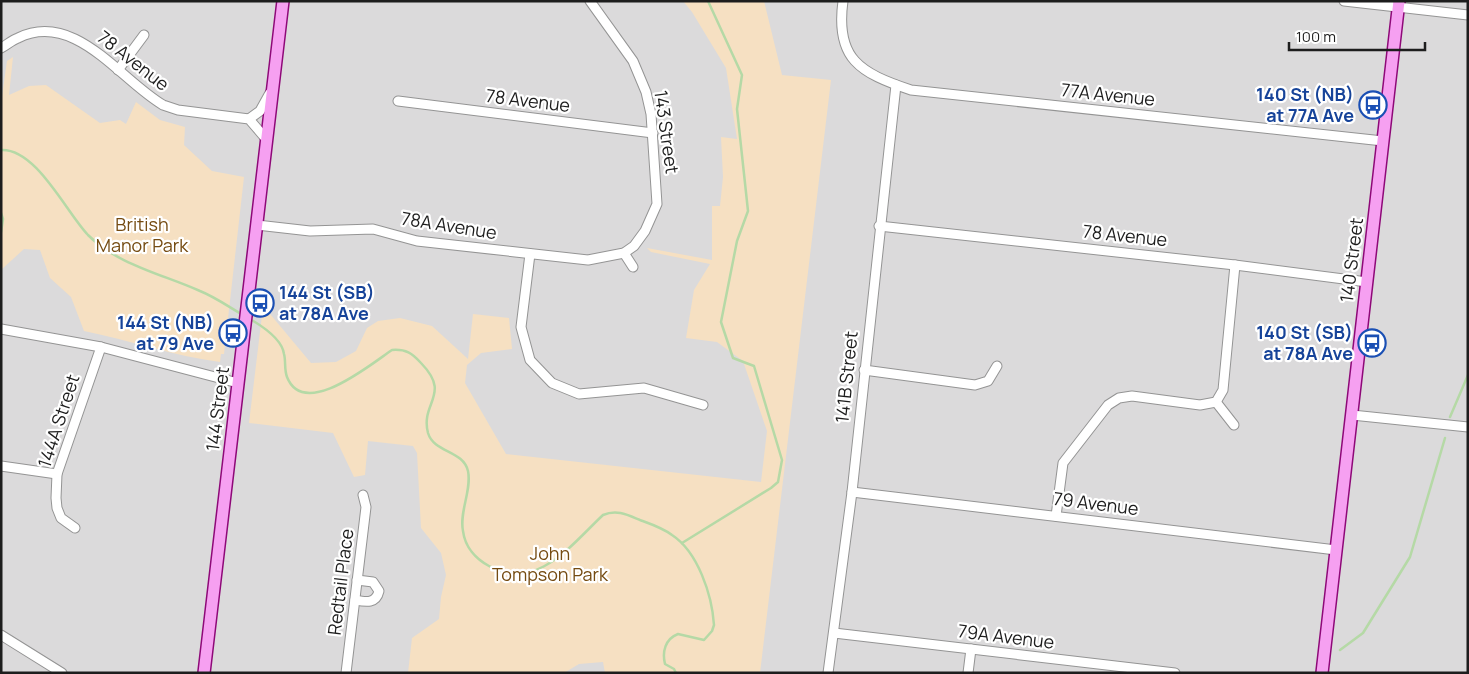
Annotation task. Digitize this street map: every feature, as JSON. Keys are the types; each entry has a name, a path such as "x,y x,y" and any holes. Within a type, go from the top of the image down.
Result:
{"main road":[{"name":"144 Street","path":"204,673 283,1"},
{"name":"140 Street","path":"1322,673 1399,4"}],"street":[{"name":"143 Street","path":"590,1 622,43 640,75 651,114 657,204 650,223 634,246"},
{"name":"77A Avenue","path":"843,1 842,22 845,47 850,56 860,66 896,85 920,91 1383,141"},
{"path":"1344,1 1399,4 1468,15"},
{"name":"78 Avenue","path":"1,48 23,36 36,32 57,33 78,40 158,103 170,108 249,119"},
{"path":"118,70 144,35"},
{"name":"141B Street","path":"828,673 852,492 879,226 896,85"},
{"path":"267,140 249,119 260,111 273,87"},
{"name":"78 Avenue","path":"398,101 653,133"},
{"name":"78A Avenue","path":"257,225 310,231 373,229 417,241 588,260 624,253 634,246"},
{"name":"78 Avenue","path":"879,226 1235,265 1367,282"},
{"path":"624,253 633,267"},
{"path":"530,254 521,327 530,360 552,384 579,394 644,388 703,405"},
{"path":"1056,516 1063,463 1108,405 1119,398 1132,396 1200,405 1216,402 1223,390 1235,265"},
{"path":"1,329 101,347 238,383"},
{"name":"144A Street","path":"75,528 61,518 57,508 57,474 101,347"},
{"path":"864,370 975,385 988,381 997,366"},
{"path":"1216,402 1234,425"},
{"path":"1352,415 1468,427"},
{"path":"1,466 57,474"},
{"name":"79 Avenue","path":"852,492 1336,550"},
{"name":"Redtail Place","path":"346,673 366,507 363,495"},
{"path":"355,600 370,602 376,598 379,591 373,582 358,580"},
{"name":"79A Avenue","path":"834,633 1175,673"},
{"path":"1,635 62,673"},
{"path":"968,673 971,649"}],"shaded area":[{"path":"1,1 1468,1 1468,673 1,673"}],"green space":[{"name":"John Tompson Park","path":"683,1 764,1 782,75 831,80 760,673 605,673 603,662 579,664 564,673 408,673 412,638 439,619 446,575 441,553 421,528 417,453 413,446 368,441 365,475 354,477 333,433 249,423 263,307 311,363 336,362 356,351 367,328 378,321 400,318 432,326 468,359 473,314 509,318 512,349 481,353 467,365 465,383 506,454 761,482 767,431 743,361 717,342 686,338 694,290 710,264 651,252 647,248 712,260 712,206 720,206 723,177 721,137 737,139 726,68 692,12"},
{"name":"British Manor Park","path":"13,57 9,95 29,86 46,85 100,123 120,120 126,124 136,102 160,120 185,127 184,145 212,171 244,177 224,354 221,354 220,362 186,356 84,331 71,297 50,278 40,250 24,249 1,270 1,103 7,61"}],"waterway":[{"path":"682,543 771,488 778,482 782,460 754,366 733,358 721,322 737,241 748,211 737,109 742,75 708,1"},
{"path":"1,150 14,152 26,159 38,170 79,225 88,235 113,254 141,268 206,293 243,315"},
{"path":"1,213 3,219 1,232"},
{"path":"250,319 266,329 280,343 284,354 287,377 296,389 308,393 322,391 338,385 392,350 405,351 412,354 418,360 430,374 434,383 435,391 428,413 428,433 431,440 455,455 465,464 469,478 462,524 464,537 472,552 489,566 506,573 522,574 538,569 566,551 603,515 608,513 627,515 657,526 681,543 689,552 702,575 707,588 714,625 712,631 704,640 678,634 670,639 664,651 664,659 665,664 674,669 676,673"},
{"path":"1450,417 1468,375"},
{"path":"1340,650 1363,633 1410,557 1445,438"}],"place":[{"name":"140 St (NB) at 77A Ave","path":"1373,105"},
{"name":"144 St (SB) at 78A Ave","path":"260,303"},
{"name":"144 St (NB) at 79 Ave","path":"233,333"},
{"name":"140 St (SB) at 78A Ave","path":"1372,343"}]}
